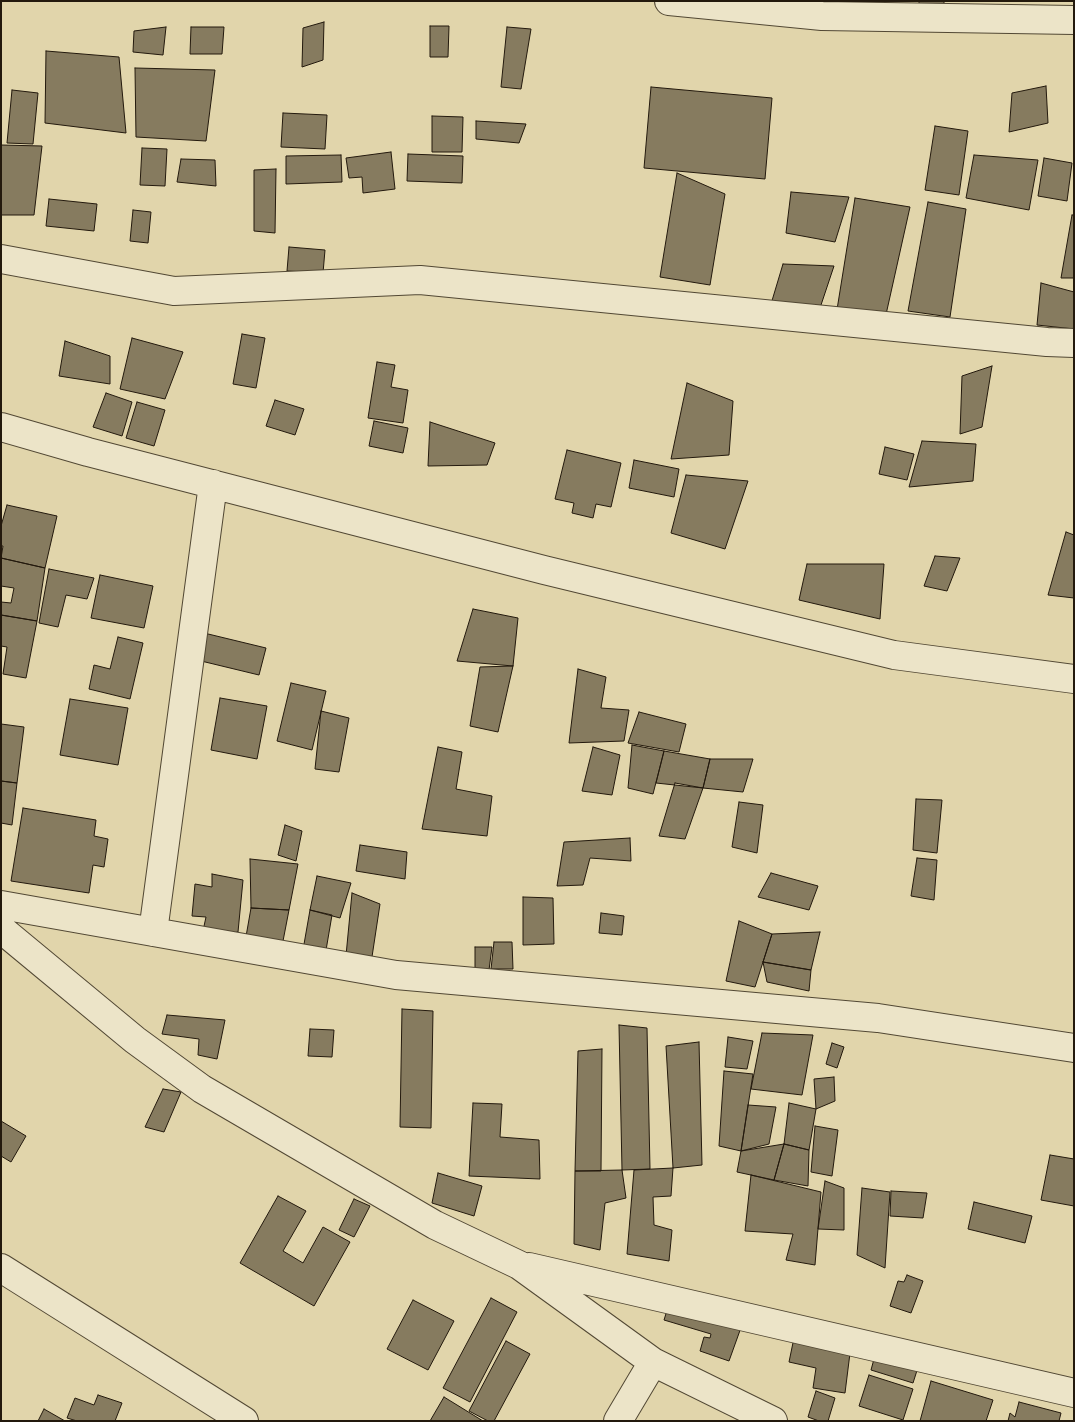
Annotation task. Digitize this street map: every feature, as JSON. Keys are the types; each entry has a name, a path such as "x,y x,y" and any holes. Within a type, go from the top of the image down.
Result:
{"street":[{"path":"669,1 822,16 1074,20"},
{"path":"1,259 174,291 420,280 1047,342 1074,343"},
{"path":"1,427 88,452 534,568 894,655 1074,679"},
{"path":"154,932 213,484"},
{"path":"1,905 396,975 878,1018 1074,1048"},
{"path":"1,929 135,1040 202,1089 435,1225 519,1265 653,1362 773,1421"},
{"path":"519,1265 1074,1392"},
{"path":"1,1268 244,1421"},
{"path":"618,1421 653,1362"}],"building":[{"path":"919,1 944,1 944,7 919,5"},
{"path":"324,22 323,60 302,67 303,28"},
{"path":"430,26 449,26 448,57 430,57"},
{"path":"166,27 163,55 133,52 134,31"},
{"path":"191,27 224,27 222,54 190,54"},
{"path":"507,27 531,29 521,89 501,87"},
{"path":"46,51 119,57 126,133 45,123"},
{"path":"135,68 215,70 206,141 136,137"},
{"path":"1046,86 1048,123 1009,132 1012,93"},
{"path":"651,87 772,98 765,179 644,168"},
{"path":"12,90 38,93 33,144 7,143"},
{"path":"283,113 327,115 325,149 281,147"},
{"path":"432,116 463,117 462,152 432,152"},
{"path":"476,121 526,124 519,143 476,139"},
{"path":"935,126 968,131 959,195 925,190"},
{"path":"1,145 42,146 34,215 1,215"},
{"path":"142,148 167,149 165,186 140,185"},
{"path":"391,152 395,189 363,193 362,177 349,178 346,158"},
{"path":"408,154 463,156 462,183 407,181"},
{"path":"341,155 342,182 286,184 286,156"},
{"path":"974,155 1038,160 1029,210 966,198"},
{"path":"1044,158 1072,163 1067,201 1038,196"},
{"path":"181,159 215,160 216,186 177,182"},
{"path":"276,169 275,233 254,231 254,170"},
{"path":"677,173 725,194 710,285 660,277"},
{"path":"791,192 849,197 835,242 786,233"},
{"path":"855,198 910,207 885,319 835,322"},
{"path":"49,199 97,204 94,231 46,226"},
{"path":"928,202 966,209 950,317 908,311"},
{"path":"133,210 151,212 148,243 130,241"},
{"path":"1072,215 1074,215 1074,278 1061,278"},
{"path":"289,247 325,250 323,273 287,271"},
{"path":"783,264 834,266 820,308 771,304"},
{"path":"1041,283 1074,292 1074,329 1037,325"},
{"path":"242,334 265,338 256,388 233,384"},
{"path":"132,338 183,352 165,399 120,389"},
{"path":"65,341 110,356 110,384 59,376"},
{"path":"377,362 395,365 391,387 408,390 403,423 368,418"},
{"path":"992,366 982,427 960,434 962,376"},
{"path":"687,383 733,401 729,455 671,459"},
{"path":"106,393 132,402 122,436 93,427"},
{"path":"275,400 304,409 295,435 266,426"},
{"path":"137,402 165,410 154,446 126,438"},
{"path":"374,421 408,428 403,453 369,446"},
{"path":"430,422 495,443 487,465 428,466"},
{"path":"922,441 976,444 973,481 909,487"},
{"path":"885,447 914,454 907,480 879,474"},
{"path":"567,450 621,463 611,507 596,504 593,518 572,513 574,503 555,499"},
{"path":"634,460 679,469 674,497 629,488"},
{"path":"686,475 748,481 725,549 671,533"},
{"path":"7,505 57,516 45,568 1,558 3,546 1,546 1,526"},
{"path":"1066,532 1074,535 1074,598 1048,595"},
{"path":"935,556 960,558 947,591 924,586"},
{"path":"1,558 45,568 37,621 1,615 1,602 11,603 14,588 1,586"},
{"path":"807,564 884,564 880,619 799,600"},
{"path":"49,569 94,578 87,599 66,595 58,627 39,623"},
{"path":"100,575 153,586 144,628 91,618"},
{"path":"473,609 518,618 513,666 457,661"},
{"path":"1,615 37,621 26,678 3,674 7,647 1,646"},
{"path":"204,633 266,648 259,675 197,660"},
{"path":"118,637 143,643 130,699 89,689 94,665 110,669"},
{"path":"513,666 498,732 470,726 480,667"},
{"path":"578,669 606,677 601,708 629,710 624,741 569,743"},
{"path":"291,683 326,691 312,750 277,741"},
{"path":"220,698 267,706 257,759 211,750"},
{"path":"70,699 128,708 118,765 60,755"},
{"path":"321,711 349,718 339,772 315,769"},
{"path":"639,712 686,724 679,752 628,743"},
{"path":"1,724 24,727 17,783 1,781"},
{"path":"632,745 664,751 653,794 628,788"},
{"path":"438,747 462,752 456,789 492,796 487,836 422,829"},
{"path":"593,747 620,755 612,795 582,791"},
{"path":"664,751 710,759 703,788 656,783"},
{"path":"710,759 753,759 743,792 703,788"},
{"path":"1,781 17,783 12,825 1,823"},
{"path":"675,783 703,788 685,839 659,836"},
{"path":"916,799 942,800 937,853 913,850"},
{"path":"739,802 763,805 757,853 732,847"},
{"path":"23,808 96,820 94,836 108,839 104,867 93,865 89,893 11,881"},
{"path":"285,825 302,831 296,861 278,855"},
{"path":"630,838 631,861 590,858 583,885 557,886 564,842"},
{"path":"360,845 407,852 405,879 356,871"},
{"path":"917,858 937,860 934,900 911,896"},
{"path":"250,859 298,864 289,910 251,908"},
{"path":"771,873 818,886 809,910 758,897"},
{"path":"212,874 243,880 238,932 201,940 206,917 192,916 195,884 212,887"},
{"path":"317,876 351,883 340,918 310,910"},
{"path":"352,893 380,904 370,970 345,966"},
{"path":"523,897 553,898 554,944 523,945"},
{"path":"251,908 289,910 283,941 244,948"},
{"path":"310,910 332,915 324,962 300,967"},
{"path":"601,913 624,916 622,935 599,933"},
{"path":"739,921 772,934 755,987 726,981"},
{"path":"820,932 811,970 763,962 772,934"},
{"path":"494,942 512,942 513,969 491,969"},
{"path":"475,947 492,947 489,970 475,969"},
{"path":"763,962 811,970 809,991 767,982"},
{"path":"402,1009 433,1011 431,1128 400,1127"},
{"path":"167,1015 225,1020 217,1059 198,1055 199,1039 162,1034"},
{"path":"619,1025 647,1028 650,1169 622,1170"},
{"path":"310,1029 334,1030 332,1057 308,1056"},
{"path":"762,1033 813,1035 802,1095 751,1089"},
{"path":"728,1037 753,1041 747,1069 725,1067"},
{"path":"699,1042 702,1165 673,1168 666,1046"},
{"path":"832,1043 844,1047 837,1068 826,1064"},
{"path":"602,1049 601,1171 575,1171 578,1051"},
{"path":"724,1071 753,1074 741,1151 719,1146"},
{"path":"834,1077 835,1101 816,1109 814,1079"},
{"path":"163,1089 181,1092 164,1132 145,1127"},
{"path":"473,1103 502,1104 500,1137 539,1140 540,1179 469,1176"},
{"path":"789,1103 816,1109 809,1150 784,1144"},
{"path":"748,1105 776,1107 769,1144 741,1151"},
{"path":"1,1121 26,1136 11,1162 1,1156"},
{"path":"815,1126 838,1130 832,1176 811,1172"},
{"path":"784,1144 774,1180 737,1172 741,1151"},
{"path":"784,1144 809,1150 808,1186 774,1180"},
{"path":"1050,1155 1074,1159 1074,1206 1041,1200"},
{"path":"673,1168 671,1196 653,1197 654,1225 672,1230 669,1261 627,1254 634,1170"},
{"path":"622,1170 626,1198 605,1203 600,1250 574,1244 575,1171"},
{"path":"438,1173 482,1186 474,1216 432,1203"},
{"path":"751,1175 821,1192 815,1265 786,1260 793,1234 745,1231"},
{"path":"825,1181 844,1188 844,1230 818,1229"},
{"path":"862,1188 890,1192 885,1268 857,1255"},
{"path":"891,1191 927,1193 923,1218 890,1216"},
{"path":"278,1196 306,1211 283,1251 303,1263 323,1227 350,1242 314,1306 240,1263"},
{"path":"354,1199 370,1206 354,1237 339,1230"},
{"path":"974,1202 1032,1216 1025,1243 968,1229"},
{"path":"907,1275 923,1281 911,1313 890,1306 898,1281 904,1282"},
{"path":"491,1298 517,1312 470,1402 443,1388"},
{"path":"413,1300 454,1321 428,1370 387,1349"},
{"path":"669,1304 743,1322 729,1361 700,1351 704,1337 710,1338 711,1334 664,1320"},
{"path":"795,1333 851,1345 845,1393 813,1388 816,1368 789,1362"},
{"path":"506,1341 530,1354 494,1421 488,1421 469,1411"},
{"path":"877,1348 920,1361 913,1383 871,1370"},
{"path":"869,1375 913,1389 903,1420 859,1406"},
{"path":"931,1381 993,1400 986,1421 920,1421"},
{"path":"816,1391 835,1398 828,1421 819,1421 808,1417"},
{"path":"98,1395 122,1403 115,1421 77,1421 67,1418 75,1398 94,1405"},
{"path":"444,1397 483,1421 430,1421"},
{"path":"1019,1402 1061,1413 1059,1421 1008,1421 1010,1413 1015,1417"},
{"path":"44,1409 65,1421 38,1421"}]}
